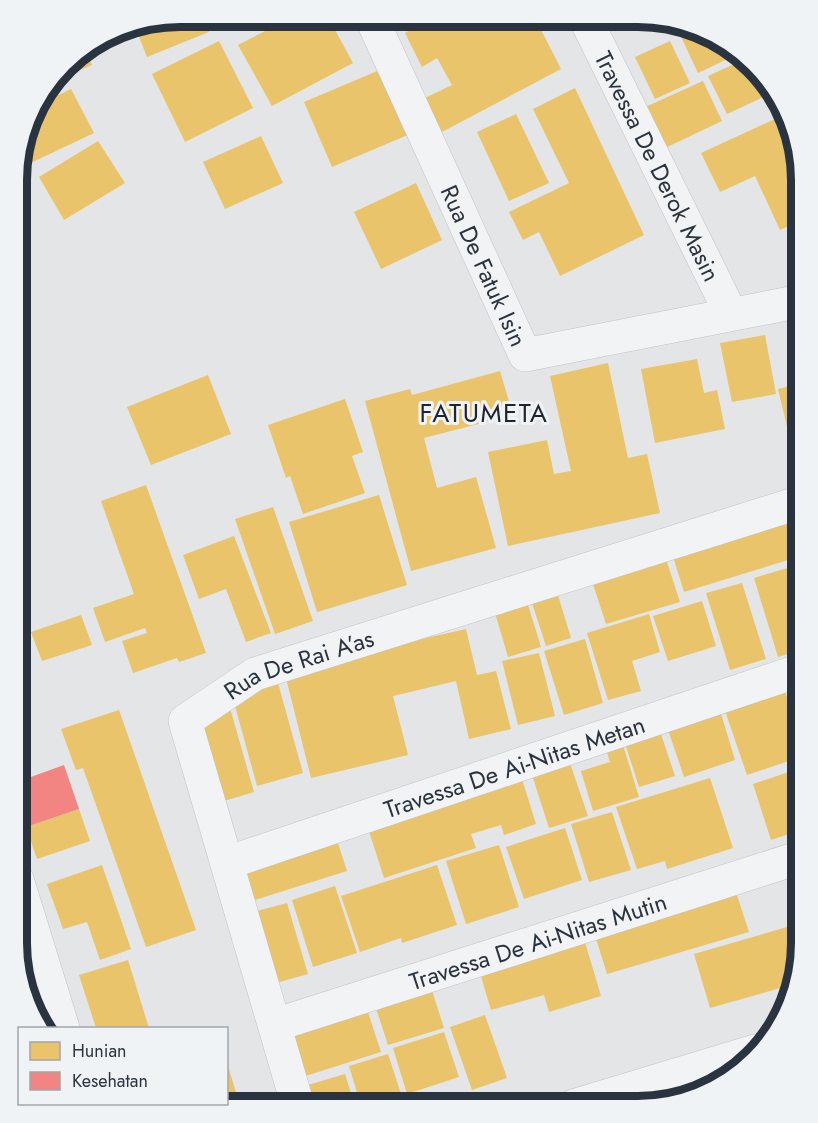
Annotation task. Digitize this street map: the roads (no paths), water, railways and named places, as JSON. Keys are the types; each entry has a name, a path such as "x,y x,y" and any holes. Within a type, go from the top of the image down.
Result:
{"street":[{"name":"Rua De Fatuk Isin","path":"376,27 525,355 791,303"},
{"name":"Travessa De Derok Masin","path":"589,27 731,314"},
{"name":"Rua De Rai A’as","path":"295,1096 185,721 255,674 791,505"},
{"name":"Travessa De Ai-Nitas Metan","path":"227,863 791,673"},
{"name":"Travessa De Ai-Nitas Mutin","path":"275,1025 791,860"},
{"path":"27,929 38,984 62,1027"},
{"path":"606,1096 742,1055"}],"district":[{"name":"FATUMETA","path":"484,413"}]}
